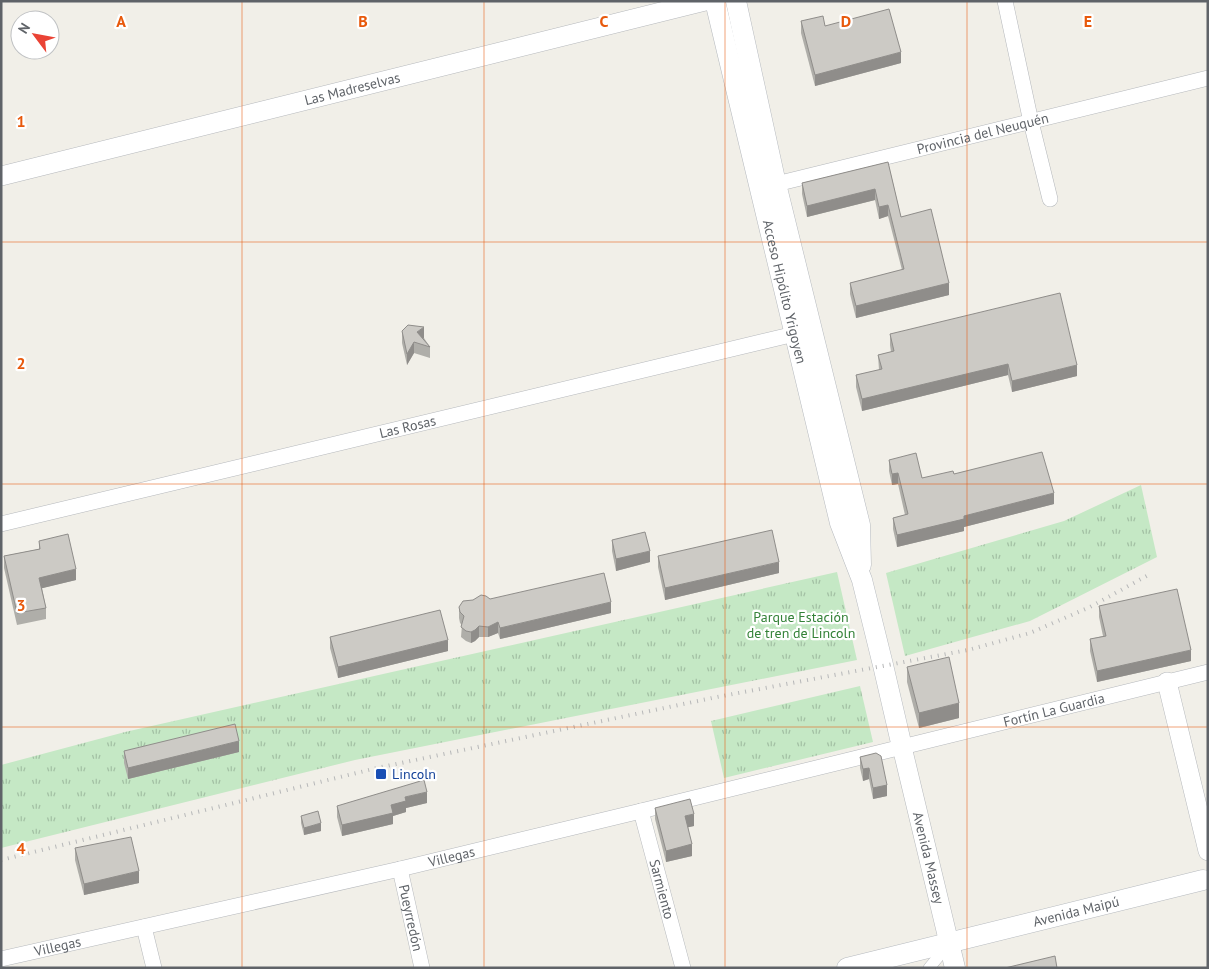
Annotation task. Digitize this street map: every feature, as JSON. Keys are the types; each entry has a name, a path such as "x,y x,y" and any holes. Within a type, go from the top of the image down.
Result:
{"main road":[{"name":"Acceso Hipólito Yrigoyen","path":"715,1 768,186 803,332 840,523 862,580 902,746"},
{"name":"Acceso Hipólito Yrigoyen","path":"736,1 768,186"},
{"name":"Avenida Maipú","path":"848,968 1206,878"},
{"name":"Avenida Massey","path":"949,943 955,968"}],"street":[{"name":"Las Madreselvas","path":"1,176 705,1"},
{"path":"1005,1 1050,199"},
{"name":"Provincia del Neuquén","path":"768,186 1208,78"},
{"name":"Las Rosas","path":"1,524 803,332"},
{"name":"Fortín La Guardia","path":"902,746 1208,672"},
{"path":"1170,681 1208,820"},
{"path":"1170,681 1208,850"},
{"name":"Villegas","path":"1,959 400,869 641,812 902,746"},
{"name":"Avenida Massey","path":"902,746 949,943"},
{"name":"Sarmiento","path":"641,812 683,968"},
{"name":"Pueyrredón","path":"400,869 422,968"},
{"path":"144,927 154,968"},
{"path":"929,968 949,943"}],"green space":[{"name":"Parque Estación de tren de Lincoln","path":"1141,485 1157,557 1030,621 905,656 886,573 1064,521"},
{"name":"Parque Estación de tren de Lincoln","path":"837,572 857,660 355,760 1,848 1,765 125,732"},
{"path":"860,686 873,742 724,778 711,721"}],"building":[{"path":"889,9 901,52 815,75 801,21 823,16 825,26"},
{"path":"888,162 901,217 931,209 949,283 856,306 850,283 904,269 888,205 879,207 875,189 807,206 802,183"},
{"path":"1060,293 1077,365 1012,381 1008,364 862,399 856,375 882,369 878,355 894,351 890,334"},
{"path":"408,325 424,327 417,332 430,347 414,342 407,354 402,331"},
{"path":"1042,452 1054,493 964,516 964,519 897,535 893,518 908,514 898,473 892,474 889,460 916,453 922,478 953,471 954,474"},
{"path":"772,530 779,562 665,588 658,556"},
{"path":"645,532 650,551 616,559 612,540"},
{"path":"68,534 76,569 39,578 46,608 17,613 4,556 40,549 39,541"},
{"path":"604,573 611,602 500,628 498,622 488,627 479,626 471,632 461,627 464,616 460,612 459,607 463,601 473,600 481,595 490,599"},
{"path":"1177,589 1191,650 1097,671 1090,639 1106,636 1099,606"},
{"path":"440,610 448,640 338,667 330,637"},
{"path":"949,657 959,703 919,713 907,667"},
{"path":"235,724 239,741 128,768 124,751"},
{"path":"876,753 881,756 887,785 873,788 869,768 863,769 860,757"},
{"path":"424,780 427,792 405,797 406,801 391,805 393,813 342,825 337,806"},
{"path":"690,799 694,814 685,816 692,844 666,851 655,808"},
{"path":"318,811 321,823 304,828 301,816"},
{"path":"131,837 139,871 84,884 75,848"},
{"path":"1055,956 1057,968 1005,968"}],"railway":[{"path":"1,860 377,768 717,697 968,650 1030,633 1090,607 1150,574"}],"place":[{"name":"Lincoln","path":"381,774"}]}
